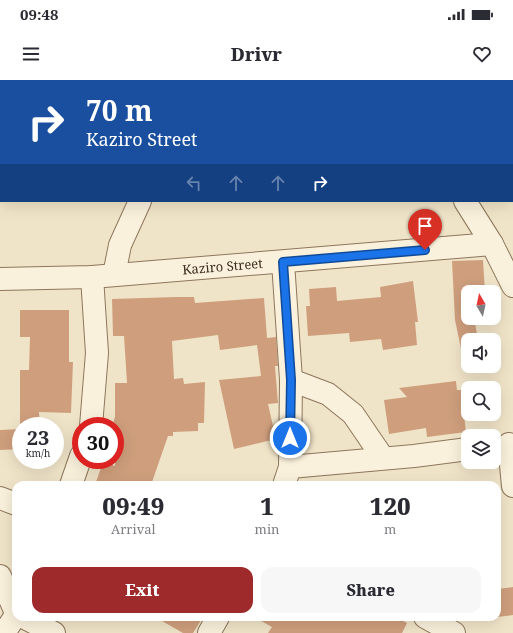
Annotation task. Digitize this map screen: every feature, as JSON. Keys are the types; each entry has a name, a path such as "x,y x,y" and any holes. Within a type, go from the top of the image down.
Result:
{"street":[{"path":"114,276 120,245 140,202"},
{"path":"466,202 492,244 513,286"},
{"name":"Kaziro Street","path":"0,279 114,276 492,244"},
{"path":"283,262 291,380 287,476 383,458 461,450"},
{"path":"92,277 97,353 92,417"},
{"path":"291,380 328,394 353,414 383,458"},
{"path":"505,444 513,486"},
{"path":"72,481 77,469"},
{"path":"0,498 12,502"},
{"path":"0,576 12,604"},
{"path":"0,613 12,614"},
{"path":"4,633 12,620"},
{"path":"31,621 54,633"},
{"path":"209,633 216,621"},
{"path":"432,621 454,633"}],"building":[{"path":"483,260 485,285 461,285 461,325 475,325 477,333 461,333 461,348 455,320 452,261"},
{"path":"413,281 418,322 415,322 417,345 383,350 381,339 350,342 349,333 308,336 306,306 310,306 309,289 336,287 337,301 381,297 380,287"},
{"path":"194,297 195,303 264,298 267,338 276,337 278,366 275,366 278,403 268,404 276,439 234,449 219,380 261,376 257,345 220,350 218,335 172,341 174,379 183,378 184,384 205,382 204,423 198,423 198,431 173,432 173,436 168,436 152,481 96,481 101,469 124,469 124,417 115,417 115,383 127,383 124,336 113,336 112,299"},
{"path":"20,310 69,310 69,362 73,362 71,413 39,412 39,417 20,417 20,370 29,370 30,337 20,337"},
{"path":"456,381 457,390 461,390 461,421 465,421 466,429 461,429 461,433 427,437 426,428 389,434 384,400 407,397 399,388"},
{"path":"12,429 12,449 0,450 0,430"},
{"path":"513,587 513,615 501,616 501,588"},
{"path":"162,621 200,621 193,633 183,633"},
{"path":"261,621 403,621 407,623 402,633 268,633 272,627"}],"route":[{"path":"290,438 291,380 283,262 425,250"}]}
